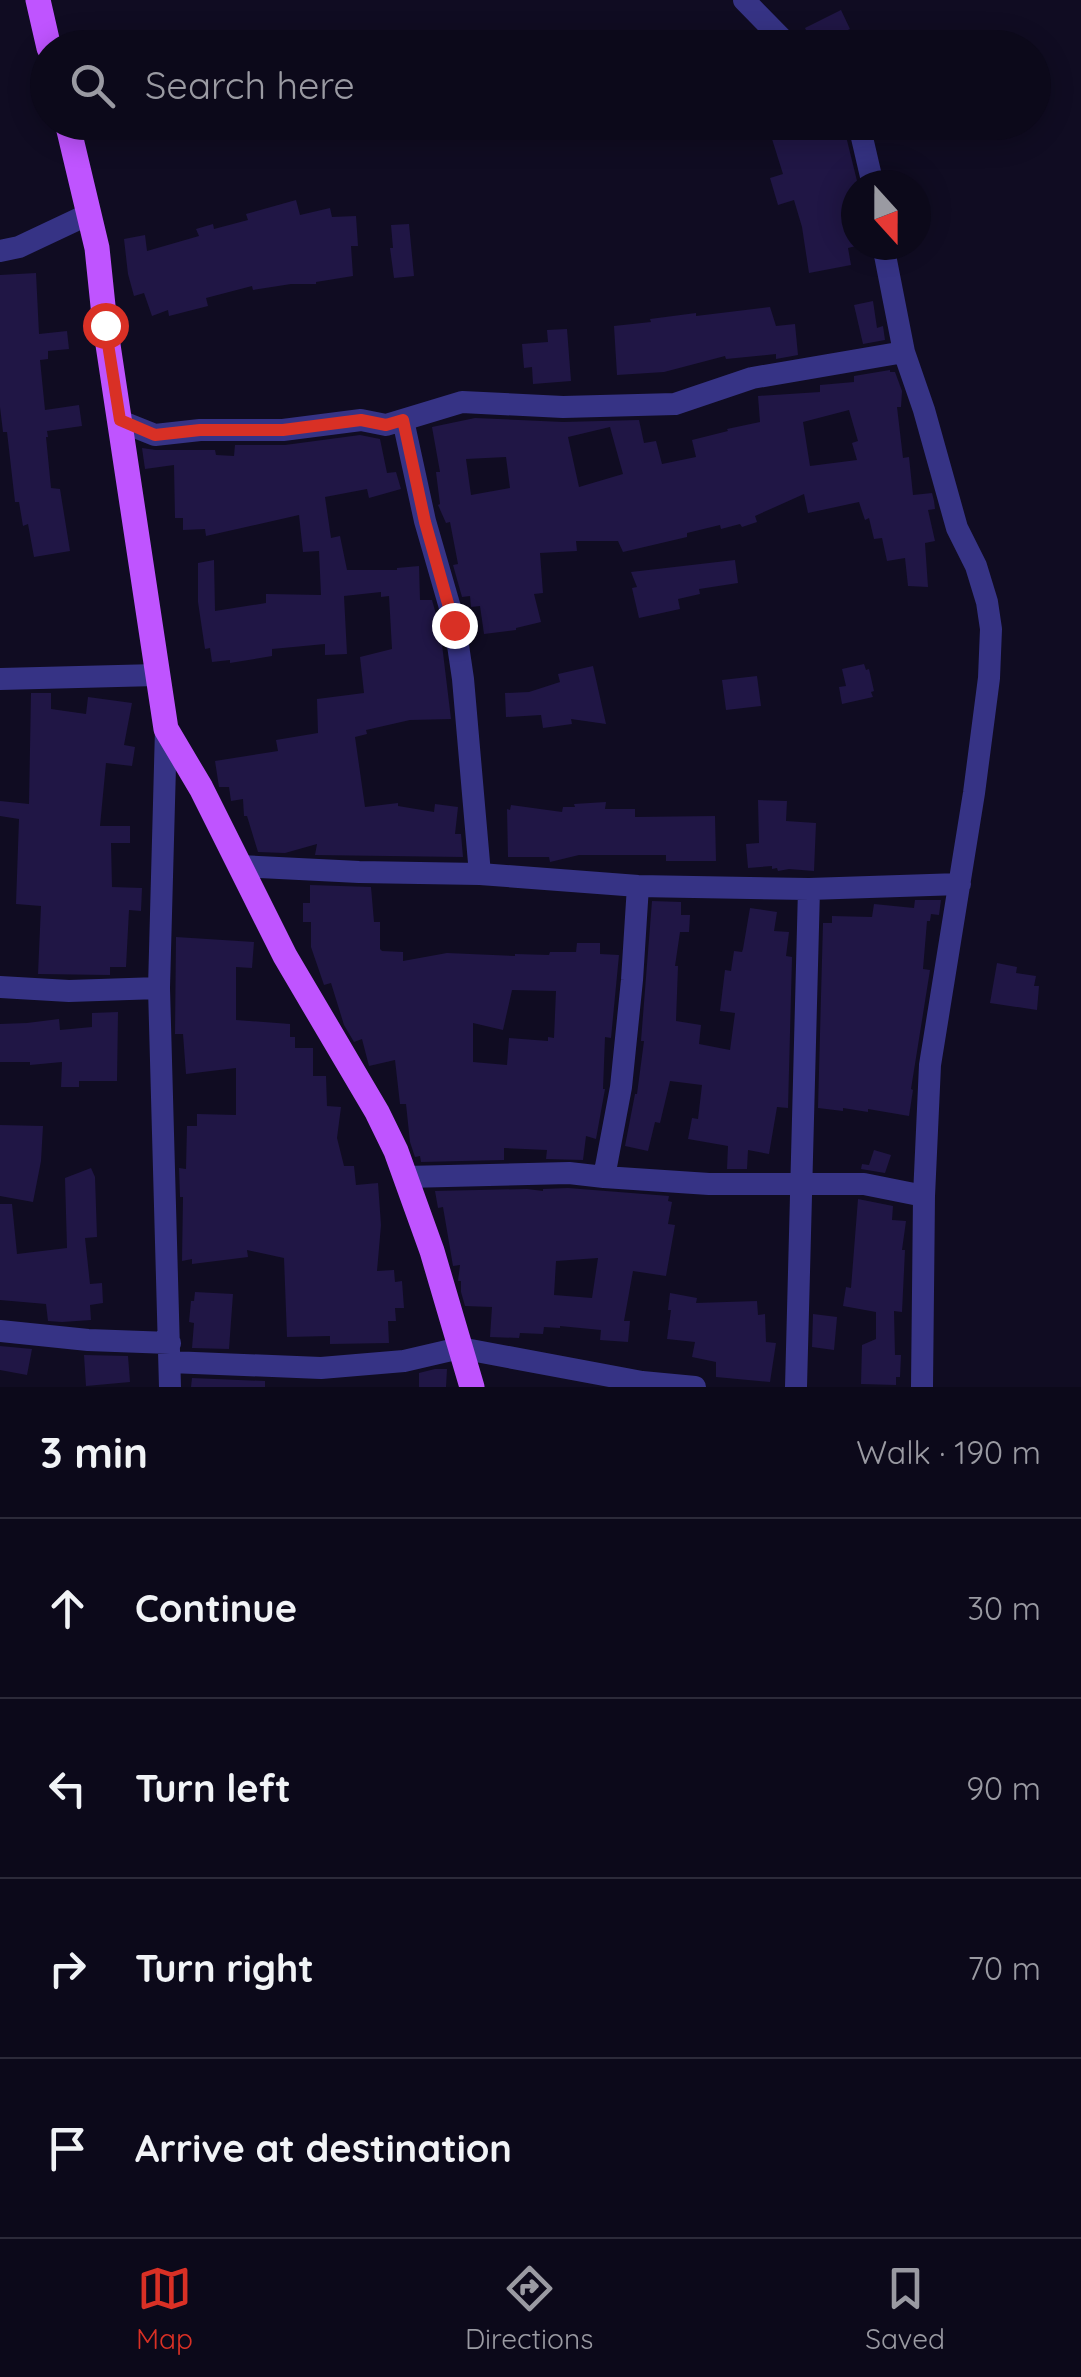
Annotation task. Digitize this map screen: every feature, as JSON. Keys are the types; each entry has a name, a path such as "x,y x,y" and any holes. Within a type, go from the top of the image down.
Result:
{"main road":[{"path":"38,0 46,30"},
{"path":"71,140 97,248 105,325 166,728 201,788 285,956 377,1112 406,1176 432,1251 472,1387"}],"street":[{"path":"744,0 774,30"},
{"path":"863,140 870,170"},
{"path":"0,251 19,247 89,214"},
{"path":"886,260 904,352 957,528 976,566 991,629 989,678 930,1065 922,1387"},
{"path":"120,420 155,435 200,430 283,430 361,420 386,425 462,402 563,406 674,404 752,378 904,352"},
{"path":"403,420 425,522 454,625 463,679 480,874"},
{"path":"0,679 156,676"},
{"path":"166,728 159,988 170,1387"},
{"path":"239,866 480,874 638,886 809,889 960,884"},
{"path":"604,1178 620,1087 638,886"},
{"path":"796,1387 809,889"},
{"path":"0,987 69,991 159,988"},
{"path":"406,1176 546,1173 709,1184 864,1184 924,1196"},
{"path":"0,1331 368,1376 460,1348 642,1382 696,1387"}],"building":[{"path":"841,10 850,29 806,30"},
{"path":"772,140 847,140 854,170 841,170 841,260 850,260 851,265 809,273 794,200 778,205 770,178 783,174"},
{"path":"296,200 300,215 330,208 332,217 356,216 358,246 351,246 353,276 316,284 253,290 252,286 206,298 208,306 169,316 168,310 152,316 144,293 134,296 124,239 145,235 147,251 199,236 196,229 213,224 214,229 248,220 246,214"},
{"path":"409,224 414,276 394,278 391,225"},
{"path":"36,273 39,334 67,331 69,349 48,351 48,359 40,360 45,410 79,405 82,426 47,431 46,437 51,488 60,489 70,551 34,557 28,524 23,526 19,502 15,502 7,432 3,432 0,275"},
{"path":"873,301 877,328 883,326 885,340 863,344 854,305"},
{"path":"770,307 776,326 795,324 798,355 776,359 776,354 726,359 725,356 664,372 617,375 614,326"},
{"path":"567,329 571,381 533,384 532,367 524,368 522,344 548,342 547,330"},
{"path":"890,370 895,372 902,391 901,407 897,407 903,458 909,457 913,495 932,493 934,501 935,509 928,510 935,541 925,543 928,587 908,586 905,558 887,561 882,538 874,539 869,518 865,520 859,502 808,513 804,494 755,516 757,522 742,527 740,524 721,529 720,525 623,552 618,541 576,541 577,551 540,553 543,593 534,594 541,622 484,634 480,606 471,607 470,596 462,597 453,565 458,564 450,522 446,523 438,505 436,472 440,472 432,427 475,418 639,420 644,443 656,441 662,464 696,457 692,440 760,422 758,396 820,392 820,385 854,382 854,376","holes":["849,410 858,441 852,443 857,460 810,466 803,422","610,427 623,474 579,487 568,437","506,457 510,488 471,495 466,459"]},
{"path":"360,435 380,439 387,473 396,472 401,489 369,498 367,489 325,497 331,538 340,536 347,570 419,566 420,600 432,600 440,628 451,719 410,720 366,730 367,734 355,737 365,807 398,803 434,812 435,804 458,807 455,834 461,834 463,857 315,855 317,844 285,853 258,852 244,816 243,799 231,801 229,787 219,787 215,761 278,751 276,740 318,733 317,699 364,693 360,657 392,649 389,596 381,597 381,592 344,596 347,654 325,655 325,644 272,649 272,656 230,663 212,662 210,648 205,649 198,602 198,563 214,560 215,611 266,603 266,594 321,595 319,551 303,552 299,515 206,536 205,529 183,530 183,518 175,518 174,465 145,469 142,448 215,450 216,455 234,456 235,445 285,445"},
{"path":"735,560 738,583 699,589 700,594 678,599 680,609 639,618 632,588 637,587 631,572"},
{"path":"864,664 869,669 873,697 842,704 839,687 846,686 842,669"},
{"path":"593,666 606,724 571,719 572,724 543,728 541,715 506,717 505,693 529,692 560,682 558,674"},
{"path":"757,676 761,706 726,710 722,680"},
{"path":"31,693 51,693 51,709 86,714 88,697 132,703 124,745 135,747 132,766 106,763 100,826 130,826 130,843 111,843 112,887 142,888 141,911 129,910 126,967 110,967 110,975 38,974 41,906 16,904 19,819 0,816 0,801 29,804"},
{"path":"758,800 787,801 786,821 816,823 814,871 778,871 772,866 748,868 746,844 759,843"},
{"path":"606,802 605,809 635,809 635,817 715,816 716,861 666,861 666,855 579,855 550,862 549,857 508,857 507,809 511,805 562,812 563,807 575,807 574,804"},
{"path":"310,885 371,887 374,922 380,922 380,949 403,952 403,961 447,953 549,955 576,952 577,943 600,943 600,954 619,955 611,1038 605,1037 605,1089 596,1139 586,1136 583,1160 546,1159 547,1150 504,1148 504,1160 421,1162 420,1156 415,1157 406,1104 400,1104 395,1060 369,1066 362,1039 354,1042 344,1025 331,983 324,985 311,947 311,922 303,922 303,903 310,903","holes":["512,990 556,991 554,1038 509,1038 507,1065 473,1062 473,1023 503,1030"]},
{"path":"915,900 941,900 939,915 931,914 927,921 923,969 930,970 909,1116 868,1109 818,1108 823,923 832,923 832,916 872,917 874,904 914,908"},
{"path":"652,901 681,902 681,915 690,915 689,932 680,932 675,966 676,1021 701,1025 699,1044 730,1050 735,1013 720,1011 725,970 731,971 734,951 742,952 750,908 777,912 774,931 789,932 786,956 792,957 788,1108 777,1107 769,1154 748,1150 747,1169 727,1169 728,1146 688,1139 692,1118 698,1119 702,1085 670,1081 660,1123 655,1122 648,1151 625,1146 644,1041"},
{"path":"176,937 254,942 252,968 236,967 236,1020 290,1024 295,1048 313,1048 313,1076 326,1076 327,1106 341,1107 337,1138 344,1166 354,1166 356,1185 378,1183 381,1225 377,1271 394,1270 395,1282 402,1281 404,1308 395,1308 396,1321 388,1321 389,1343 330,1344 330,1336 287,1337 284,1258 247,1250 248,1257 192,1264 192,1259 182,1261 183,1197 179,1168 186,1169 187,1126 197,1126 197,1114 236,1115 236,1068 186,1074 183,1034 175,1034"},
{"path":"997,963 1017,967 1016,973 1036,976 1037,1010 990,1003"},
{"path":"118,1012 117,1081 79,1081 79,1087 61,1087 62,1062 0,1062 0,1024 59,1019 60,1030 92,1027 92,1013"},
{"path":"0,1125 43,1126 33,1202 0,1196"},
{"path":"874,1150 891,1155 885,1173 861,1169 862,1164 869,1165"},
{"path":"91,1168 95,1177 97,1237 85,1238 90,1284 102,1283 103,1303 90,1305 91,1320 62,1322 48,1321 46,1304 0,1300 0,1204 12,1204 17,1254 67,1248 65,1178"},
{"path":"543,1189 669,1196 668,1201 672,1202 668,1224 675,1225 666,1276 633,1271 624,1321 630,1321 628,1342 600,1340 601,1330 560,1326 544,1327 543,1334 520,1333 519,1338 490,1337 492,1307 465,1306 458,1281 460,1265 453,1266 443,1207 438,1208 435,1191","holes":["598,1258 592,1298 554,1295 556,1261"]},
{"path":"858,1199 893,1206 892,1220 906,1221 902,1312 894,1311 895,1355 901,1355 896,1385 861,1384 862,1345 876,1339 876,1312 843,1306 846,1287 851,1288"},
{"path":"195,1292 233,1294 229,1349 192,1348 194,1323 189,1322"},
{"path":"670,1293 697,1298 696,1303 757,1301 758,1315 765,1314 766,1342 776,1343 770,1382 716,1377 716,1362 692,1357 695,1342 667,1339"},
{"path":"813,1314 837,1317 834,1350 812,1347"},
{"path":"0,1346 32,1349 27,1375 0,1370"},
{"path":"84,1355 128,1356 130,1382 86,1386"},
{"path":"447,1369 446,1387 419,1387 419,1373"},
{"path":"192,1378 265,1381 265,1387 191,1387"}],"route":[{"path":"105,325 120,420 155,435 200,430 283,430 361,420 386,425 403,420 425,522 454,625"}]}
